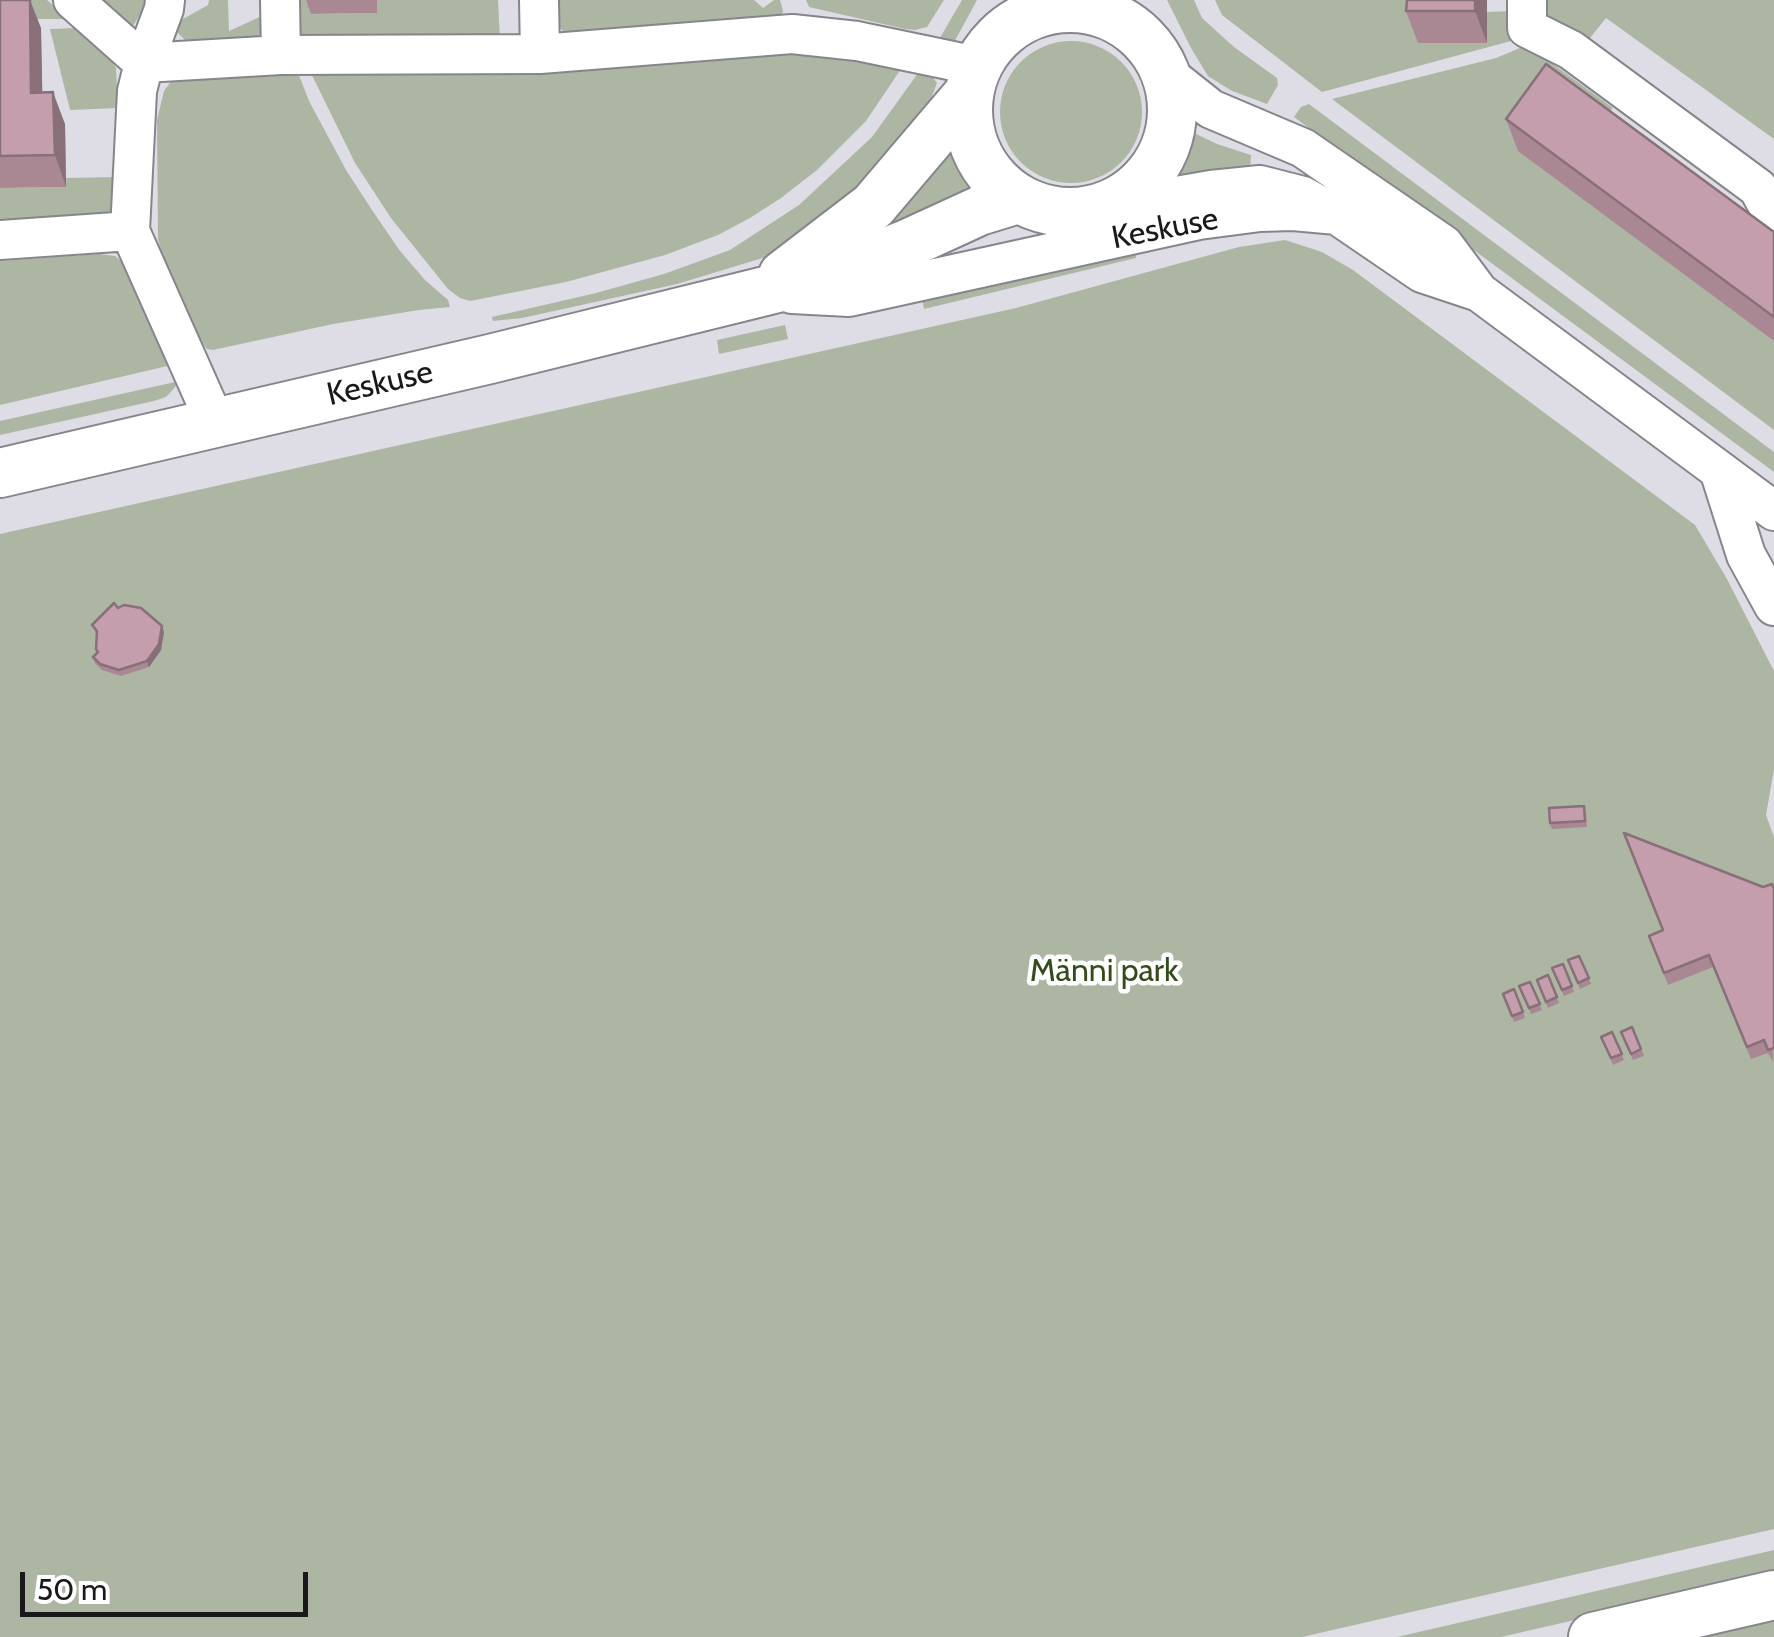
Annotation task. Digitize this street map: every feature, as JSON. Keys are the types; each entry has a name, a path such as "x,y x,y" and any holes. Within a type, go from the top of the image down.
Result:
{"main road":[{"path":"1062,7 1093,10 1154,38 1174,108 1169,142 1153,173 1127,196 1096,210 1070,214 1018,199 994,180 977,154 968,124 992,48 1030,15 1062,7"},
{"name":"Keskuse","path":"760,292 873,206 992,48"},
{"name":"Keskuse","path":"0,474 826,276 1018,199"},
{"path":"1594,1637 1774,1595"}],"street":[{"path":"73,0 144,63 281,55 540,54 792,17 857,41 992,48"},
{"path":"165,0 137,91 130,231 215,422"},
{"path":"280,0 281,55"},
{"path":"539,0 540,54"},
{"path":"1527,0 1527,28 1571,50 1758,188 1774,218"},
{"name":"Keskuse","path":"1154,38 1211,110 1303,148 1444,245 1479,292 1774,511"},
{"name":"Keskuse","path":"1096,210 1260,185 1302,196 1337,215 1422,274 1479,292"},
{"name":"Keskuse","path":"760,292 848,296 1198,220 1260,212 1337,215"},
{"path":"0,240 130,231"},
{"path":"1719,470 1746,555 1774,606"}],"green space":[{"path":"6,0 47,0 68,19 6,19"},
{"path":"91,0 149,0 133,26 125,28"},
{"path":"209,0 228,0 229,31 264,15 258,38 187,42 174,24 208,5"},
{"path":"293,0 311,0 312,14 376,13 377,0 498,0 500,40 304,43 297,34"},
{"path":"548,0 754,0 763,8 780,0 783,11 781,18 573,36 555,21"},
{"path":"806,0 944,0 927,27 915,30 809,7"},
{"path":"962,0 977,0 951,48 934,48"},
{"path":"1167,0 1194,0 1202,18 1277,78 1278,85 1267,104 1232,91 1208,76"},
{"path":"1215,0 1418,0 1419,43 1486,43 1487,12 1512,11 1511,41 1322,92 1222,15"},
{"path":"1539,0 1774,0 1774,139 1606,18 1586,43 1538,14"},
{"path":"78,28 116,68 118,108 70,110 50,29"},
{"path":"1071,41 1098,46 1121,62 1137,85 1142,112 1137,139 1121,162 1098,178 1071,183 1044,178 1021,162 1005,139 1000,112 1005,85 1021,62 1044,46"},
{"path":"1527,45 1613,108 1596,124 1774,341 1774,430 1332,99 1496,58"},
{"path":"813,46 905,63 866,121 817,170 781,198 718,235 665,255 566,282 470,301 448,289 391,218 355,163 309,69"},
{"path":"921,69 937,83 925,115 880,179 779,253 677,284 493,321 492,317 664,274 730,250 799,205 872,137"},
{"path":"297,70 346,170 400,251 448,300 450,307 333,324 207,349 190,327 169,283 158,239 157,120 164,91 172,80"},
{"path":"1309,104 1774,452 1774,472 1294,117"},
{"path":"1190,131 1251,155 1250,171 1173,178 1185,155"},
{"path":"948,149 956,151 980,194 869,238"},
{"path":"118,177 108,215 0,230 0,188 66,187 66,178"},
{"name":"Männi park","path":"1285,240 1322,252 1353,270 1695,525 1774,671 1774,769 1766,815 1774,837 1774,1529 1302,1637 0,1637 0,534 1016,308 1239,247"},
{"path":"1136,247 1136,258 924,309 921,295"},
{"path":"115,256 124,263 176,364 0,405 0,261"},
{"path":"785,325 788,339 719,354 717,340"},
{"path":"175,382 166,397 154,401 0,435 0,421"},
{"path":"1774,1550 1774,1574 1501,1637 1397,1637"},
{"path":"1774,1619 1774,1637 1697,1637"}],"building":[{"path":"0,0 30,0 31,93 53,92 55,155 0,156"},
{"path":"1407,0 1475,0 1475,11 1406,11"},
{"path":"1546,64 1774,232 1774,317 1506,119"},
{"path":"114,603 118,608 141,608 162,626 159,644 147,661 119,670 100,664 93,657 98,652 97,631 92,625"},
{"path":"1584,806 1585,821 1550,823 1549,808"},
{"path":"1624,833 1763,887 1772,884 1774,1048 1768,1050 1764,1040 1747,1047 1709,955 1664,973 1649,936 1663,930"},
{"path":"1579,956 1589,978 1578,983 1568,960"},
{"path":"1563,964 1572,986 1562,990 1552,968"},
{"path":"1548,975 1557,997 1546,1002 1537,980"},
{"path":"1530,982 1540,1004 1529,1008 1519,986"},
{"path":"1514,989 1523,1012 1512,1016 1503,994"},
{"path":"1632,1027 1641,1049 1631,1054 1621,1032"},
{"path":"1612,1032 1622,1054 1611,1058 1601,1037"}]}
